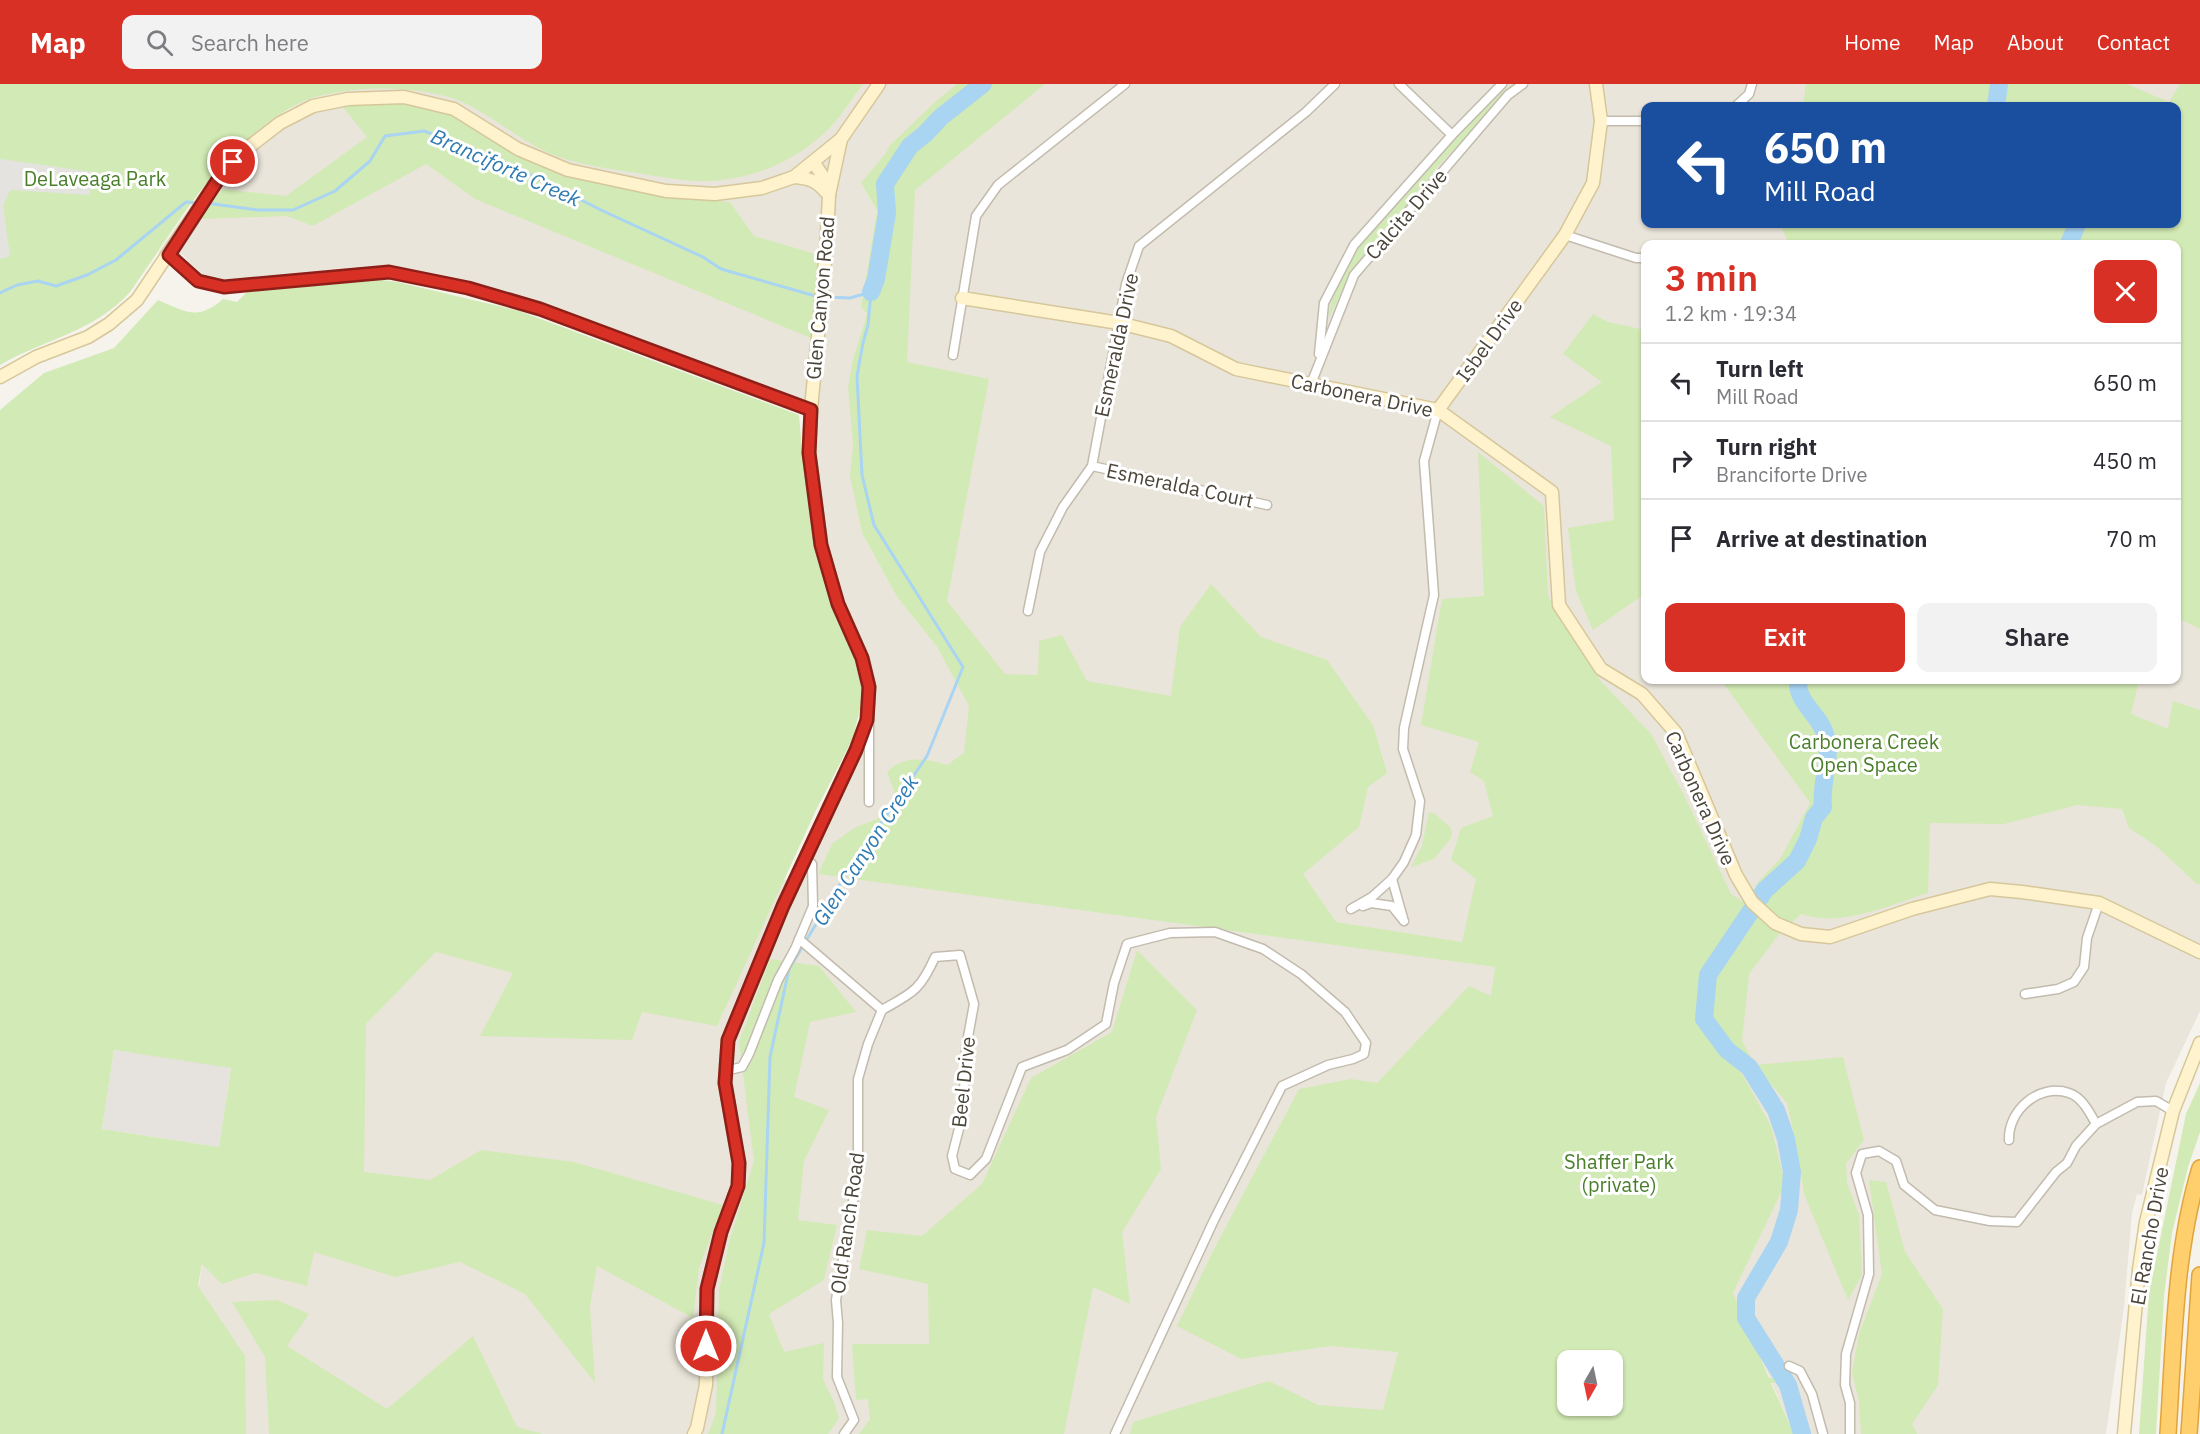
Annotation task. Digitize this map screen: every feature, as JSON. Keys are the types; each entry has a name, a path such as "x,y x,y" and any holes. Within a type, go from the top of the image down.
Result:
{"highway":[{"path":"2168,1434 2180,1263 2187,1220 2200,1168"},
{"path":"2189,1434 2200,1275"}],"street":[{"path":"0,377 36,357 88,337 109,324 137,300 221,175 245,150 280,123 313,106 348,99 404,97 454,109 518,149 568,170 666,190 715,194 762,188 794,177 841,139 879,84"},
{"path":"953,355 976,216 998,185 1125,84"},
{"name":"Esmeralda Drive","path":"1028,611 1040,552 1063,507 1092,466 1126,284 1139,246 1306,112 1335,84"},
{"path":"1399,84 1452,135"},
{"name":"Calcita Drive","path":"1318,363 1324,303 1354,245 1452,135 1502,84"},
{"name":"Calcita Drive","path":"1311,384 1354,275 1508,95 1523,84"},
{"name":"Isbel Drive","path":"1392,879 1404,862 1416,835 1420,801 1403,749 1404,728 1434,595 1424,461 1438,410 1565,235 1593,183 1601,121 1596,84"},
{"path":"1740,102 1749,94 1752,84"},
{"path":"1601,121 1641,121"},
{"path":"829,196 841,139"},
{"name":"Glen Canyon Road","path":"694,1434 706,1385 707,1289 721,1232 738,1186 739,1163 725,1083 728,1040 783,906 856,750 867,720 869,687 862,658 838,604 821,545 809,453 829,196 824,178 814,163"},
{"path":"794,177 808,178 819,184 829,196"},
{"path":"1565,235 1641,258"},
{"path":"169,255 198,281 224,287 389,272 468,288 540,309 811,410"},
{"name":"Carbonera Drive","path":"962,298 1119,323 1171,336 1236,369 1438,410 1552,492 1559,605 1602,669 1642,694 1676,733 1736,875 1752,902 1775,923 1801,934 1830,937 1912,909 1990,889 2099,903 2200,952"},
{"name":"Esmeralda Court","path":"1092,466 1268,504"},
{"path":"869,687 869,802"},
{"path":"725,1071 742,1067 749,1054 778,980 795,949 813,906 812,864 805,858"},
{"path":"1392,879 1404,921 1392,906 1371,903 1351,909 1372,897 1392,879"},
{"path":"2025,994 2058,989 2074,982 2084,967 2087,938 2099,903"},
{"name":"Beel Drive","path":"882,1010 915,991 928,974 935,957 960,955 974,1004 966,1048 963,1113 952,1156 955,1169 970,1174 986,1159 1022,1067 1067,1050 1106,1024 1114,983 1127,944 1170,933 1215,932 1263,949 1301,974 1345,1012 1366,1043 1364,1054 1328,1065 1282,1086 1214,1220 1115,1434"},
{"path":"799,939 882,1010"},
{"name":"Old Ranch Road","path":"844,1434 854,1420 837,1377 836,1300 858,1172 858,1079 882,1010"},
{"name":"El Rancho Drive","path":"2124,1434 2139,1269 2146,1222 2174,1111 2200,1043"},
{"path":"2009,1140 2009,1130 2015,1118 2031,1098 2045,1091 2071,1093 2084,1104 2096,1125"},
{"path":"1850,1434 1850,1403 1845,1385 1846,1353 1869,1274 1868,1215 1856,1173 1862,1154 1880,1151 1896,1161 1904,1185 1935,1210 1990,1221 2017,1222 2056,1172 2067,1163 2076,1146 2096,1125 2137,1102 2156,1101 2174,1111"},
{"path":"1789,1366 1800,1371 1812,1394 1822,1434"}],"shaded area":[{"path":"863,84 1982,84 1984,102 1641,102 1641,228 2072,228 2066,240 1641,240 1641,684 2181,684 2181,240 2176,240 2176,228 2181,228 2181,102 2147,102 2014,84 2200,84 2200,1011 2166,1083 2142,1195 2137,1194 2132,1213 2124,1307 2106,1434 1794,1434 1733,1293 1785,1183 1475,1100 1420,1434 174,1434 0,1258 199,1286 256,900 794,879 863,730 869,684 824,576 807,451 826,228 805,400 484,285 381,267 231,282 205,279 183,255 158,253 215,172 238,145 260,127 304,101 339,90 408,88 843,112","holes":["861,183 899,206 914,586 962,692 937,647 897,597 862,533 851,476 853,359 867,314 861,307 877,210"]},
{"path":"0,159 92,172 90,195 10,190 3,206 10,256 0,259"},
{"path":"114,1050 231,1067 219,1147 102,1129"}],"green space":[{"name":"DeLaveaga Park","path":"0,84 863,84 836,121 807,148 772,167 715,181 673,179 603,168 570,160 538,148 488,116 449,97 386,89 342,91 322,95 304,101 275,117 249,137 226,160 205,184 130,292 116,306 85,326 0,365"},
{"path":"957,84 1045,84 915,190 907,362 989,379 947,601 1005,674 1038,675 1039,641 1062,635 1087,681 1171,696 1180,627 1211,584 1261,637 1327,660 1373,725 1387,773 1368,787 1359,827 1303,874 1336,922 1462,942 1476,879 1451,860 1461,828 1493,816 1484,781 1470,772 1479,742 1421,725 1442,599 1484,596 1478,452 1544,506 1548,596 1600,680 1651,734 1685,797 1731,894 1745,903 1759,881 1780,859 1810,803 1724,684 2138,684 2131,714 2168,729 2173,701 2200,710 2200,884 2197,884 2156,846 2129,828 2122,809 2077,805 2004,824 1930,823 1928,893 1881,909 1848,917 1816,918 1801,914 1780,933 1749,974 1742,1041 1755,1065 1738,1067 1771,1126 1785,1184 1733,1293 1769,1378 1776,1378 1779,1382 1771,1383 1794,1434 1130,1434 1133,1422 1269,1381 1318,1405 1383,1410 1398,1352 1331,1346 1241,1359 1177,1326 1213,1251 1299,1089 1351,1079 1377,1083 1469,986 1491,996 1495,967 818,874 832,844 854,828 887,815 898,802 887,772 908,760 931,761 947,765 964,753 969,706 937,647 897,597 862,533 850,476 853,445 848,387 853,359 867,314 861,307 877,210 861,183 886,153 889,146"},
{"path":"1512,84 1517,84 1437,167 1419,193 1363,255 1329,318 1340,281 1359,246 1391,207 1496,96"},
{"path":"1806,84 2127,84 2169,102 1804,102"},
{"path":"2180,84 2200,84 2200,629 2181,621 2181,240 1787,240 1782,228 2181,228 2181,102 2169,102"},
{"path":"406,102 452,114 510,152 568,176 662,197 730,202 754,236 819,255 811,338 475,199 426,164 313,226 287,216 200,219 222,189 286,196 367,137 342,106"},
{"path":"381,280 397,282 519,311 799,415 802,451 818,551 824,576 852,650 862,689 860,709 853,738 816,810 717,1026 642,1012 632,1040 480,1036 513,973 436,952 366,1024 364,1172 430,1180 481,1150 574,1162 723,1205 699,1268 693,1318 597,1266 590,1306 595,1383 525,1294 460,1262 395,1277 314,1252 307,1286 255,1273 222,1284 202,1264 198,1286 245,1356 246,1434 0,1434 0,410 44,373 114,348 158,300 184,311 199,312 214,306 223,299 237,302 247,292","holes":["114,1050 231,1068 219,1147 102,1129"]},
{"path":"1593,314 1608,322 1641,329 1641,596 1593,630 1576,591 1568,528 1614,520 1611,446 1550,417 1602,382 1563,354"},
{"path":"1429,812 1434,813 1450,827 1451,838 1434,859 1411,867 1422,846"},
{"path":"1137,950 1197,1010 1156,1117 1161,1169 1122,1232 1130,1304 1093,1287 1064,1434 859,1434 870,1419 868,1399 856,1400 852,1344 929,1344 928,1284 859,1269 867,1230 922,1236 982,1184 1031,1078 1112,1032"},
{"path":"770,959 819,966 856,1012 810,1022 794,1097 829,1110 804,1161 798,1220 837,1225 824,1280 769,1314 784,1352 824,1343 823,1379 839,1418 828,1434 708,1434 716,1413 719,1290 730,1239 754,1161 739,1042"},
{"path":"1843,1057 1864,1140 1846,1164 1847,1183 1859,1215 1862,1275 1848,1300 1804,1194 1787,1103 1755,1065"},
{"path":"2200,1083 2200,1132 2188,1167 2172,1233 2164,1296 2156,1434 2139,1434 2149,1293 2186,1114"},
{"path":"1869,1180 1886,1182 1905,1252 1943,1309 1938,1385 1912,1424 1917,1434 1861,1434 1859,1401 1852,1373 1859,1334 1882,1274"},
{"path":"277,1300 309,1314 287,1346 387,1409 473,1336 517,1427 543,1434 269,1434 265,1357 232,1302"}],"waterway":[{"path":"871,292 876,279 887,213 885,184 910,146 941,117 983,84"},
{"path":"1997,102 1999,84"},
{"name":"Branciforte Creek","path":"206,203 258,210 293,210 335,191 370,161 385,136 424,131 511,165 703,257 721,269 819,297"},
{"name":"Branciforte Creek","path":"0,293 17,285 38,281 56,286 87,275 116,260 186,202 200,203"},
{"path":"2071,240 2075,228"},
{"name":"Glen Canyon Creek","path":"722,1434 764,1243 770,1057 789,969 845,876 927,756 963,667 874,525 862,475 857,376 868,325 871,292 850,298 825,297"},
{"path":"1798,684 1801,696 1819,722 1826,737 1828,754 1823,807 1814,818 1808,839 1797,861 1765,890 1708,975 1704,1019 1727,1050 1749,1067 1776,1110 1786,1139 1792,1172 1789,1210 1779,1242 1746,1298 1746,1318 1788,1385 1802,1434"}],"route":[{"path":"233,162 221,175 169,255 198,281 224,287 389,272 468,288 540,309 811,410 809,453 821,545 838,604 862,658 869,687 867,720 856,750 783,906 728,1040 725,1083 739,1163 738,1186 721,1232 707,1289 706,1346"}],"park label":[{"name":"Carbonera Creek Open Space","path":"1864,752"},
{"name":"Shaffer Park (private)","path":"1619,1172"}]}
